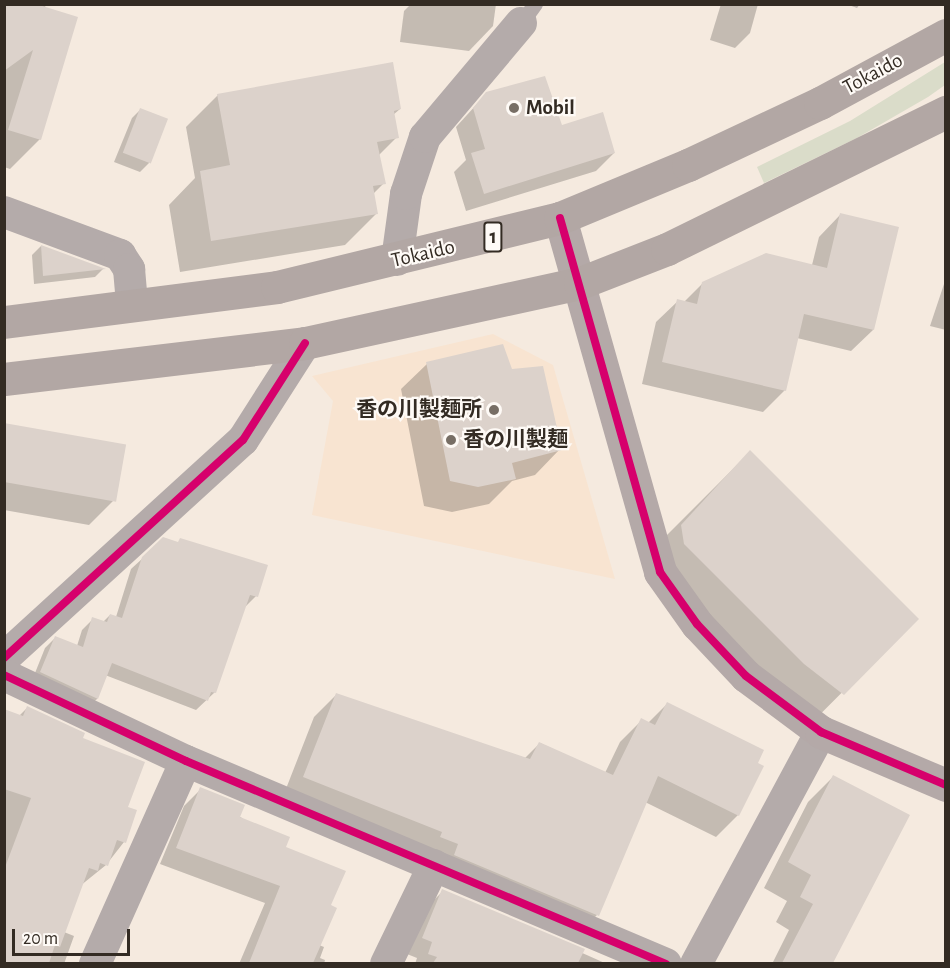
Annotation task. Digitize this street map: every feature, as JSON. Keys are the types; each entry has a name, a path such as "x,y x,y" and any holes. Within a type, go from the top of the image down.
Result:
{"highway":[{"name":"Tokaido","path":"4,322 277,287 397,260 560,218 708,156 820,103 945,35"},
{"path":"4,379 305,343 580,283 667,249 945,112"}],"street":[{"path":"397,260 406,195 424,137 528,14"},
{"path":"4,212 120,255 129,269 132,305"},
{"path":"560,218 660,572 697,624 746,676 821,732 945,785"},
{"path":"4,658 243,440 305,343"},
{"path":"4,675 186,761 666,963"},
{"path":"696,963 821,732"},
{"path":"95,963 186,761"},
{"path":"386,963 434,865"}],"shaded area":[{"name":"香の川製麺","path":"493,334 553,365 615,579 312,515 333,401 312,376"}],"green space":[{"path":"945,62 945,85 928,97 857,138 764,183 757,167 850,121"}],"building":[{"path":"4,4 36,4 78,17 41,140 8,130 33,50 4,71"},
{"path":"393,62 401,109 394,111 399,138 377,142 386,184 373,186 378,214 211,241 200,171 230,165 217,94"},
{"path":"545,76 562,125 603,112 615,153 484,194 471,153 485,149 473,108 486,92"},
{"path":"140,108 168,119 151,164 123,153"},
{"path":"840,213 899,227 874,330 804,314 786,391 662,362 677,299 697,304 702,282 766,253 827,268"},
{"path":"41,245 106,269 43,276"},
{"name":"香の川製麺所","path":"503,344 512,369 543,366 562,450 512,463 516,479 478,487 450,481 426,362"},
{"path":"4,423 126,445 116,502 4,482"},
{"path":"750,450 919,619 844,695 804,664 684,544 681,525"},
{"path":"163,537 178,542 180,538 268,565 258,597 250,595 216,693 211,692 208,701 112,663 98,699 40,672 55,636 83,647 92,617 107,622 110,614 122,618 142,557"},
{"path":"336,693 530,759 539,742 613,775 641,718 655,725 667,702 764,750 758,763 764,766 739,816 658,776 599,916 454,855 458,844 440,837 442,832 303,777"},
{"path":"27,706 85,733 83,738 145,762 128,807 137,810 126,843 117,840 108,866 100,863 98,871 89,868 60,947 55,945 49,963 4,963 4,870 31,798 4,789 4,709 23,716"},
{"path":"833,775 910,815 833,963 782,963 813,904 800,897 811,875 788,862"},
{"path":"200,787 245,805 240,817 290,837 286,847 346,871 331,905 337,908 313,963 249,963 280,886 176,848"},
{"path":"442,889 585,949 578,963 433,963 437,957 428,954 432,942 422,938"}],"cycle path":[{"path":"560,218 660,572 697,624 746,676 821,732 946,785"},
{"path":"4,658 243,440 305,343"},
{"path":"4,675 186,761 666,964"}],"place":[{"name":"Mobil","path":"514,108"},
{"name":"香の川製麺所","path":"494,410"},
{"name":"香の川製麺","path":"451,440"}]}
